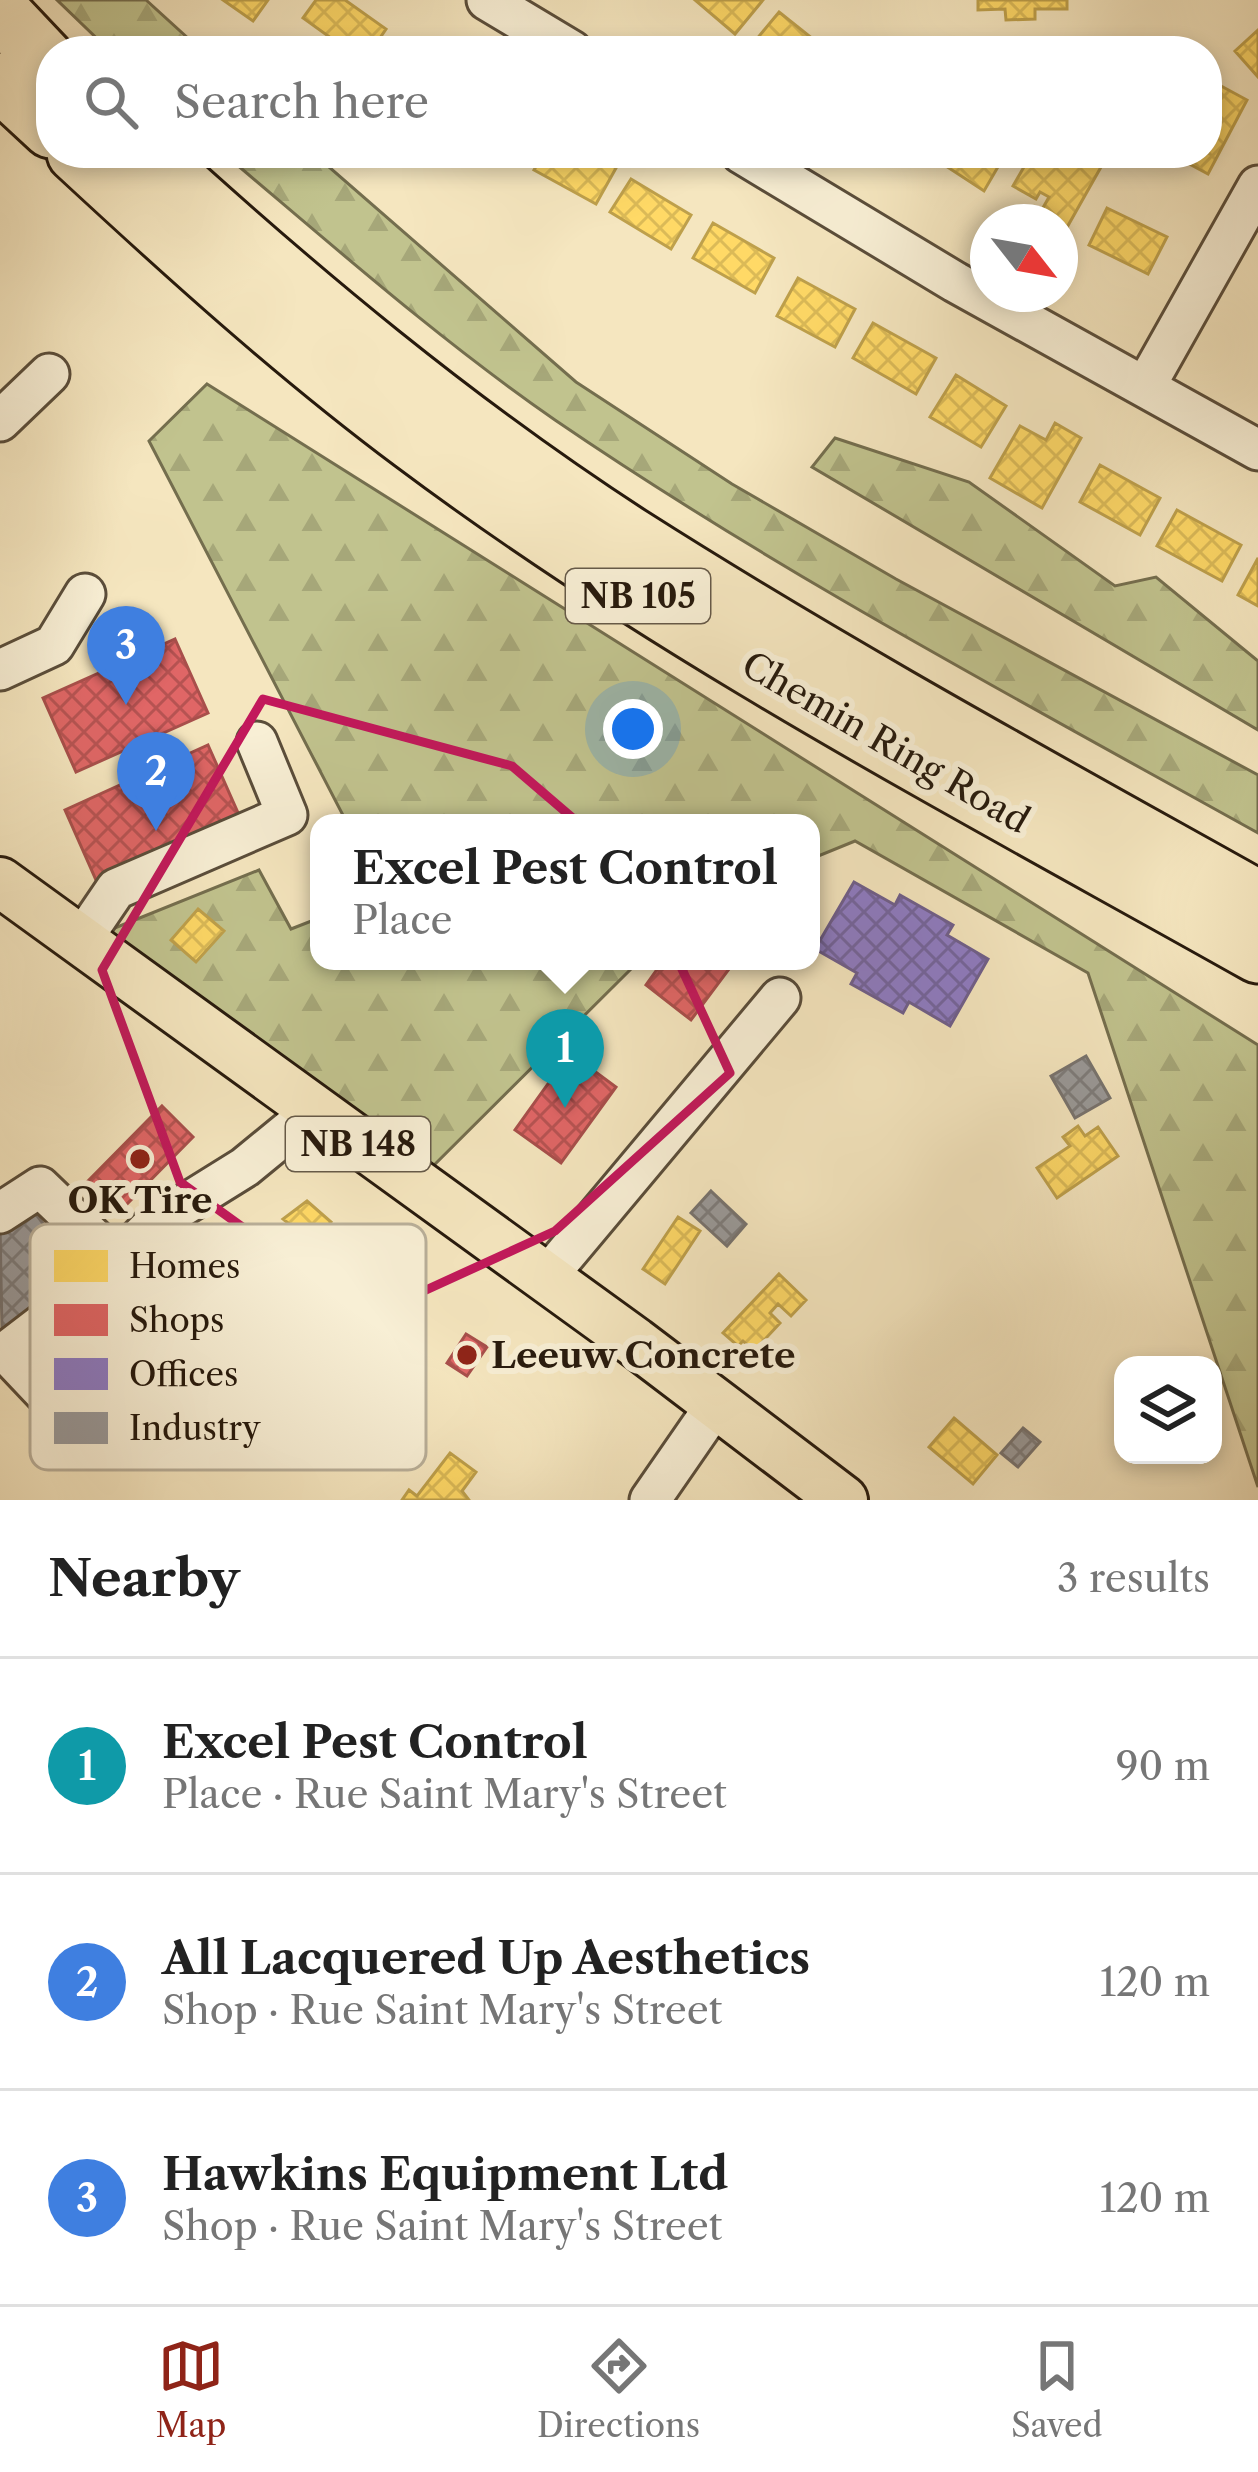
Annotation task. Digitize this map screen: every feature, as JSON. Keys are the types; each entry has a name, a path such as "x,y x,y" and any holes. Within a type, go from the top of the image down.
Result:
{"highway":[{"path":"0,11 36,49"},
{"path":"0,82 36,116"},
{"name":"Chemin Ring Road","path":"92,168 256,318 415,443 610,578 846,722 1258,954"},
{"name":"Chemin Ring Road","path":"163,168 284,278 411,380 628,534 836,662 1258,900"}],"main road":[{"name":"NB 148","path":"0,882 843,1500"}],"street":[{"path":"487,0 546,14"},
{"path":"767,168 1258,450"},
{"path":"1145,387 1258,186"},
{"path":"0,421 49,374"},
{"path":"0,670 54,645 85,594"},
{"path":"80,942 116,889 287,814 257,742"},
{"path":"544,1280 780,998"},
{"path":"153,1224 245,1167 312,1112"},
{"path":"0,1213 40,1187 78,1224"},
{"path":"30,1328 3,1349 30,1377"},
{"path":"657,1496 715,1406"}],"highlighted area":[{"path":"263,699 512,766 638,874 730,1073 555,1231 367,1317 180,1182 102,970"}],"green space":[{"path":"57,0 146,0 186,36 94,36"},
{"path":"241,168 330,168 576,382 732,484 896,579 1258,775 1258,833 726,531 555,420 386,290"},
{"path":"207,384 1258,1045 1258,1487 1222,1378 1222,1356 1215,1356 1088,973 855,841 820,855 820,814 342,814 149,441"},
{"path":"835,438 969,482 1115,586 1156,577 1258,661 1258,730 812,467"},
{"path":"259,870 291,929 310,922 310,970 630,970 415,1184 80,942"}],"building: Homes":[{"path":"223,0 268,0 253,21"},
{"path":"316,0 345,0 386,29 381,36 328,36 303,18"},
{"path":"695,0 763,0 735,34"},
{"path":"978,0 1067,0 1067,9 1035,9 1035,19 1006,20 1005,9 978,10"},
{"path":"779,12 809,36 759,36"},
{"path":"1258,30 1258,77 1235,51"},
{"path":"1222,86 1247,100 1222,147"},
{"path":"535,168 616,168 596,204"},
{"path":"949,168 997,168 984,191"},
{"path":"1023,168 1100,168 1078,208 1078,204 1045,204 1049,197 1040,192 1036,199 1013,186"},
{"path":"631,179 691,215 671,249 610,212"},
{"path":"1107,208 1167,237 1148,274 1089,245"},
{"path":"713,223 774,258 755,293 693,258"},
{"path":"798,278 855,309 835,347 777,316"},
{"path":"873,323 936,358 916,394 853,358"},
{"path":"956,375 1006,406 981,447 930,417"},
{"path":"1055,423 1081,438 1042,508 990,478 1020,426 1046,440"},
{"path":"1100,465 1160,498 1140,535 1080,502"},
{"path":"1177,510 1241,545 1222,581 1157,546"},
{"path":"1258,558 1258,606 1238,595"},
{"path":"198,909 224,931 196,962 171,940"},
{"path":"1078,1126 1085,1136 1098,1127 1118,1156 1057,1198 1037,1168 1070,1146 1063,1137"},
{"path":"307,1201 331,1222 287,1224 283,1219"},
{"path":"678,1217 700,1231 665,1284 643,1269"},
{"path":"779,1274 806,1300 791,1316 778,1304 770,1313 780,1323 754,1351 743,1341 738,1346 723,1333"},
{"path":"954,1418 997,1455 973,1484 929,1447"},
{"path":"450,1453 476,1472 462,1491 469,1500 402,1500 409,1490 417,1496"}],"building: Shops":[{"path":"175,639 208,713 76,772 43,698"},
{"path":"208,745 239,815 96,880 65,810"},
{"path":"657,970 728,970 691,1020 646,985"},
{"path":"570,1053 616,1087 561,1163 515,1130"},
{"name":"OK Tire","path":"162,1106 193,1137 119,1212 88,1181"},
{"name":"Leeuw Concrete","path":"466,1334 487,1347 467,1376 447,1363"}],"building: Offices":[{"path":"854,882 895,905 900,895 953,925 947,935 988,959 950,1026 909,1002 903,1013 851,984 857,973 820,952 820,940"}],"building: Industry":[{"path":"1086,1056 1110,1098 1075,1118 1051,1076"},
{"path":"711,1191 746,1224 727,1246 691,1213"},
{"path":"27,1203 43,1224 30,1224 30,1312 2,1334 0,1224"},
{"path":"1023,1428 1040,1442 1018,1467 1001,1453"}],"place":[{"name":"Hawkins Equipment Ltd","path":"126,705"},
{"name":"All Lacquered Up Aesthetics","path":"156,831"},
{"name":"Excel Pest Control","path":"565,1108"},
{"name":"OK Tire","path":"140,1159"},
{"name":"Leeuw Concrete","path":"467,1355"}]}
